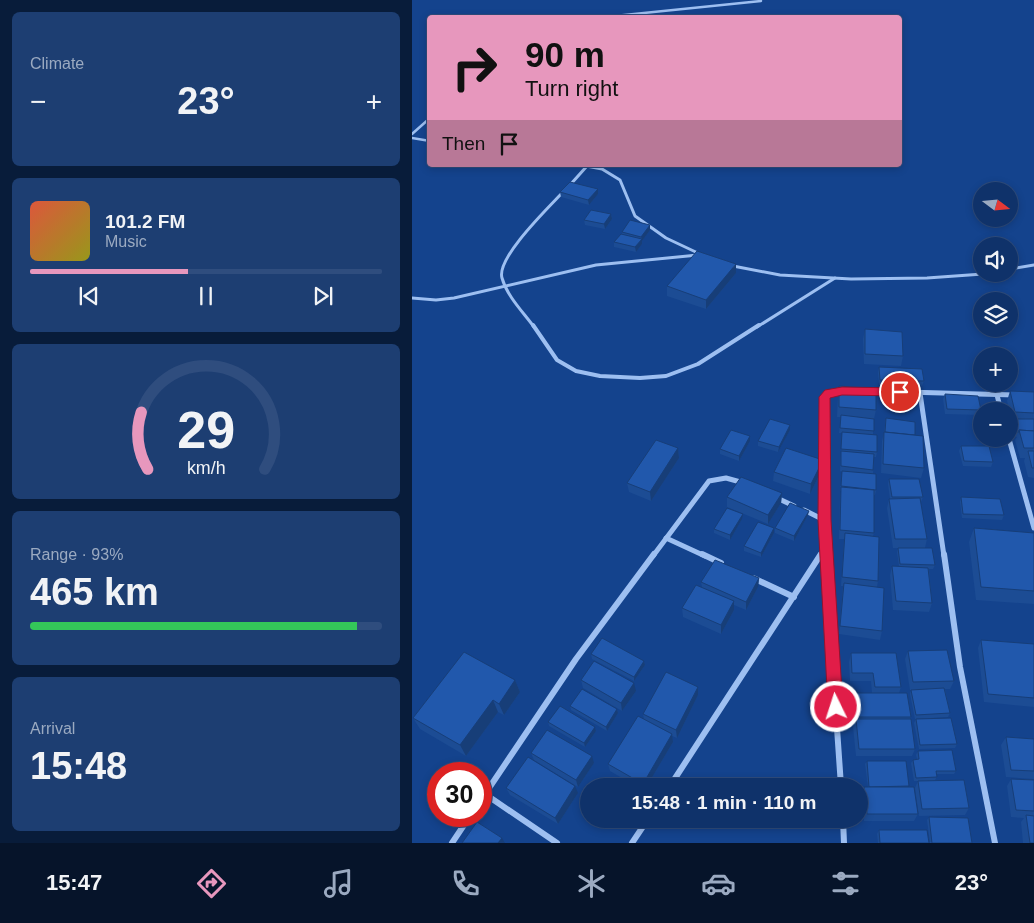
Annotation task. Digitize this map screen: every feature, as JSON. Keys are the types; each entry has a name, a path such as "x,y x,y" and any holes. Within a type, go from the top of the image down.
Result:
{"street":[{"path":"840,778 824,520 825,397 829,393 852,391"},
{"path":"861,391 1024,394"},
{"path":"920,393 960,667 995,843"},
{"path":"997,395 999,402"},
{"path":"1011,447 1034,528"},
{"path":"492,784 576,659 709,481 720,477 734,478 752,487"},
{"path":"770,495 824,520"},
{"path":"666,538 726,566"},
{"path":"675,778 826,548"},
{"path":"743,573 794,597"},
{"path":"492,803 558,843"},
{"path":"452,843 463,827"},
{"path":"632,843 642,828"},
{"path":"843,828 844,843"}],"lane":[{"path":"624,15 761,1"},
{"path":"412,134 427,121"},
{"path":"412,138 427,140"},
{"path":"586,167 520,240 505,262 501,274 505,286 557,360 576,372 600,376 640,378 666,376 698,364 835,278"},
{"path":"412,298 436,300 454,298 596,265 702,255 666,238 634,216 620,180 602,170 591,167"},
{"path":"1018,268 1034,265"},
{"path":"732,266 780,275 835,278 927,278 973,275"}],"building":[{"path":"570,182 598,189 588,200 560,192"},
{"path":"591,210 611,214 604,224 584,220"},
{"path":"630,220 650,225 641,237 622,232"},
{"path":"621,234 642,239 635,247 614,242"},
{"path":"697,251 736,264 706,300 667,286"},
{"path":"865,329 902,332 903,356 865,354"},
{"path":"879,367 922,369 924,381 880,380"},
{"path":"839,386 876,389 876,410 839,407"},
{"path":"1010,392 1034,392 1034,413 1018,412 1018,402 1013,402"},
{"path":"945,394 978,396 979,402 973,402 973,410 947,409"},
{"path":"841,415 874,419 874,431 840,428"},
{"path":"886,418 915,422 915,435 885,432"},
{"path":"770,419 790,425 779,447 758,441"},
{"path":"1018,419 1034,419 1034,431 1019,430 1019,432"},
{"path":"731,430 750,436 739,456 720,449"},
{"path":"1019,430 1034,431 1034,448 1024,448"},
{"path":"842,432 877,435 877,452 841,449"},
{"path":"884,432 923,436 924,468 883,464"},
{"path":"656,440 678,448 650,492 627,483"},
{"path":"961,446 973,446 989,447 993,462 964,461"},
{"path":"786,448 823,460 811,484 774,472"},
{"path":"841,451 874,454 873,470 841,466"},
{"path":"1028,451 1034,451 1034,468 1032,468"},
{"path":"842,471 876,474 876,490 841,486"},
{"path":"741,477 782,493 768,515 727,497"},
{"path":"889,479 919,479 923,497 892,497"},
{"path":"841,487 874,490 874,533 840,530"},
{"path":"961,497 1000,499 1004,515 963,514"},
{"path":"920,498 927,539 895,539 889,499"},
{"path":"790,503 809,511 794,536 775,528"},
{"path":"727,508 743,514 730,535 714,529"},
{"path":"758,522 774,528 761,553 744,546"},
{"path":"974,528 1034,533 1034,591 981,587"},
{"path":"845,533 879,537 878,581 842,577"},
{"path":"898,548 932,548 935,565 900,564"},
{"path":"715,560 759,578 746,602 701,582"},
{"path":"892,566 928,568 932,603 896,601"},
{"path":"844,583 884,588 882,631 840,626"},
{"path":"696,585 734,601 721,625 682,608"},
{"path":"602,638 644,661 634,677 591,654"},
{"path":"981,640 1034,644 1034,698 988,694"},
{"path":"947,650 954,681 913,682 908,651"},
{"path":"464,652 515,680 499,704 493,700 460,745 413,718"},
{"path":"851,653 896,653 901,687 875,687 873,673 852,673"},
{"path":"594,661 634,683 621,703 581,680"},
{"path":"666,672 698,687 676,730 643,714"},
{"path":"944,688 950,713 916,715 911,690"},
{"path":"582,689 617,709 606,727 570,706"},
{"path":"856,693 907,693 911,717 859,717"},
{"path":"560,706 595,727 584,743 548,722"},
{"path":"638,716 672,734 646,778 632,778 608,764"},
{"path":"951,718 957,744 920,745 916,719"},
{"path":"856,719 911,719 915,749 859,749"},
{"path":"547,730 592,756 576,780 531,753"},
{"path":"1006,737 1034,739 1034,771 1011,770"},
{"path":"952,750 956,771 936,771 937,777 916,778 913,760 919,759 918,751"},
{"path":"528,757 575,786 555,818 506,788"},
{"path":"867,761 906,761 909,786 869,787"},
{"path":"1011,779 1034,780 1034,811 1016,810"},
{"path":"964,780 969,808 922,809 918,781"},
{"path":"868,787 914,787 918,814 868,814"},
{"path":"1026,815 1034,816 1034,843 1030,843"},
{"path":"929,817 968,818 972,843 932,843"},
{"path":"473,827 485,827 502,838 498,843 462,843"},
{"path":"879,830 927,830 929,843 880,843"}],"route":[{"path":"836,707 824,520 825,397 829,393 842,391 900,392"}]}
